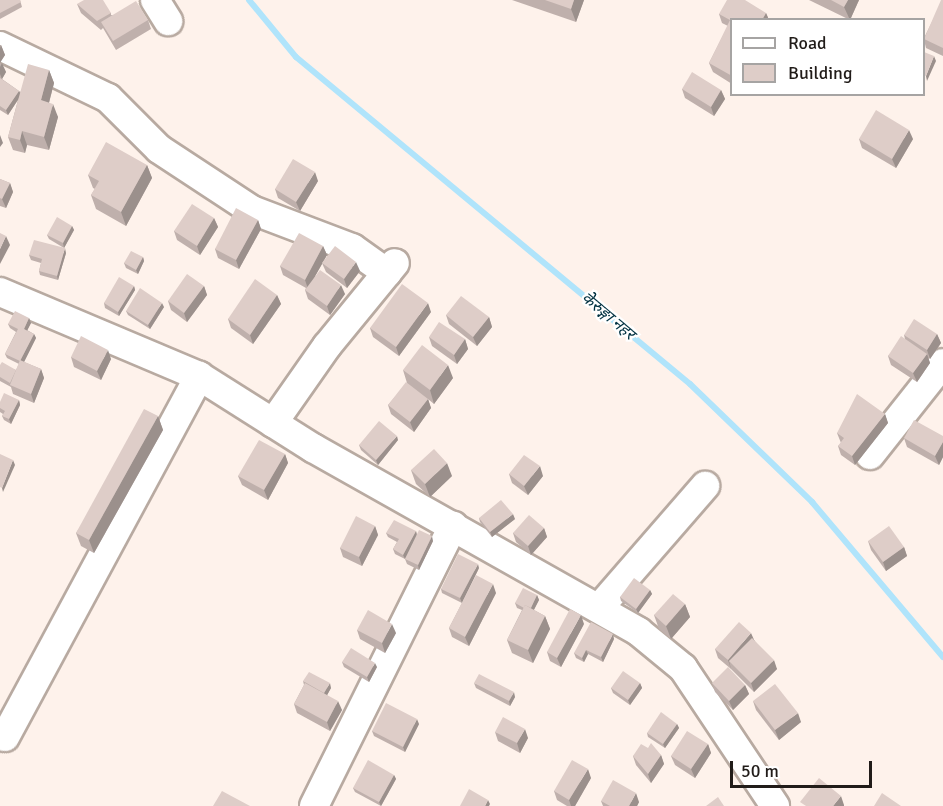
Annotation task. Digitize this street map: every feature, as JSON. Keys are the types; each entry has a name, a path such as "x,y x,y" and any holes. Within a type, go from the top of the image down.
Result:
{"street":[{"path":"0,46 108,98 159,149 252,210 352,248 391,268 273,423"},
{"path":"0,292 199,376 273,423 599,608 682,668 775,806"},
{"path":"870,455 943,363"},
{"path":"4,738 199,376"},
{"path":"599,608 705,486"},
{"path":"325,802 453,526"}],"building":[{"path":"0,0 20,0 21,2 0,13"},
{"path":"84,0 103,0 111,13 97,21 77,4"},
{"path":"545,0 574,0 571,9"},
{"path":"727,0 745,0 766,13 763,18 730,18 730,20 719,14"},
{"path":"831,0 848,0 844,7"},
{"path":"943,0 943,48 925,39"},
{"path":"136,1 148,20 113,41 101,22"},
{"path":"730,20 730,75 709,63"},
{"path":"925,52 934,56 925,76"},
{"path":"28,64 49,70 41,100 53,104 44,137 22,131 20,140 8,137"},
{"path":"692,72 721,90 711,107 682,89"},
{"path":"0,78 19,91 6,110 0,106"},
{"path":"876,110 909,130 892,159 859,139"},
{"path":"106,142 147,165 121,212 91,195 99,181 88,175"},
{"path":"293,159 315,172 296,202 275,189"},
{"path":"0,179 10,183 2,199 0,198"},
{"path":"192,204 214,218 197,246 174,231"},
{"path":"236,208 258,220 236,260 215,249"},
{"path":"57,217 72,226 63,243 47,235"},
{"path":"0,233 6,236 0,249"},
{"path":"299,233 323,246 305,280 280,266"},
{"path":"34,240 65,248 57,276 39,271 42,259 29,255"},
{"path":"335,246 356,262 344,279 322,263"},
{"path":"131,251 143,257 136,270 124,263"},
{"path":"320,270 341,285 327,306 305,290"},
{"path":"187,274 204,286 184,313 168,301"},
{"path":"119,277 134,286 118,312 104,303"},
{"path":"255,279 277,295 250,335 228,319"},
{"path":"402,284 428,303 396,347 370,328"},
{"path":"140,288 162,303 148,325 126,311"},
{"path":"461,296 489,317 473,337 446,315"},
{"path":"15,311 29,318 24,329 34,334 20,361 5,354 18,329 8,324"},
{"path":"914,319 937,334 927,350 904,335"},
{"path":"439,322 465,339 454,355 429,337"},
{"path":"81,336 108,350 97,371 71,357"},
{"path":"901,336 927,354 913,373 888,356"},
{"path":"422,345 448,365 430,390 403,370"},
{"path":"20,360 41,369 31,394 10,385"},
{"path":"2,362 16,370 10,383 0,377"},
{"path":"406,382 428,399 410,422 388,405"},
{"path":"4,393 19,400 9,419 2,416 5,411 0,408"},
{"path":"857,394 885,414 852,456 838,446 844,438 837,433"},
{"path":"144,409 158,416 89,540 76,533"},
{"path":"914,420 943,436 943,442 935,456 904,438"},
{"path":"379,421 397,436 376,460 359,445"},
{"path":"259,440 285,454 264,490 238,476"},
{"path":"434,449 447,463 425,484 411,470"},
{"path":"0,454 13,460 2,488 0,487"},
{"path":"524,455 540,466 524,486 509,474"},
{"path":"501,500 513,514 490,532 479,518"},
{"path":"529,515 544,528 528,546 513,533"},
{"path":"356,516 375,526 359,557 340,548"},
{"path":"394,520 416,531 403,555 393,549 399,539 386,533"},
{"path":"889,526 904,547 883,562 868,541"},
{"path":"419,530 432,536 418,565 405,559"},
{"path":"458,554 478,564 460,598 441,589"},
{"path":"476,575 493,584 465,637 449,628"},
{"path":"634,578 650,590 636,609 620,597"},
{"path":"523,588 537,595 531,608 525,605 524,608 515,603"},
{"path":"673,594 685,604 666,626 654,615"},
{"path":"525,605 545,616 528,650 507,640"},
{"path":"570,609 581,615 557,658 547,652"},
{"path":"368,610 392,624 382,643 357,630"},
{"path":"591,622 613,634 601,657 586,650 582,658 574,653"},
{"path":"739,622 751,633 728,660 715,649"},
{"path":"752,638 774,660 751,683 729,661"},
{"path":"351,648 375,663 367,677 342,662"},
{"path":"728,667 745,685 729,701 712,683"},
{"path":"623,671 640,683 628,700 611,688"},
{"path":"309,672 330,683 324,693 303,681"},
{"path":"479,674 514,692 509,701 474,683"},
{"path":"305,683 338,701 327,722 294,704"},
{"path":"775,684 798,713 775,730 753,701"},
{"path":"386,703 417,719 403,747 372,731"},
{"path":"661,712 677,724 663,744 647,733"},
{"path":"503,717 525,729 517,743 495,732"},
{"path":"687,731 708,744 691,769 671,756"},
{"path":"651,743 661,755 648,774 633,756 641,744 648,748"},
{"path":"368,760 394,775 379,802 353,788"},
{"path":"572,760 588,769 569,800 554,791"},
{"path":"819,778 841,796 833,806 806,806 800,802"},
{"path":"613,780 636,793 629,806 610,806 601,801"},
{"path":"469,789 488,800 485,806 460,806"},
{"path":"222,791 250,806 213,806"},
{"path":"882,793 901,806 874,806"},
{"path":"718,797 724,806 706,806"}],"waterway":[{"name":"केेरुङ्गा नहर","path":"249,0 296,57 690,384 812,502 943,657"}]}
